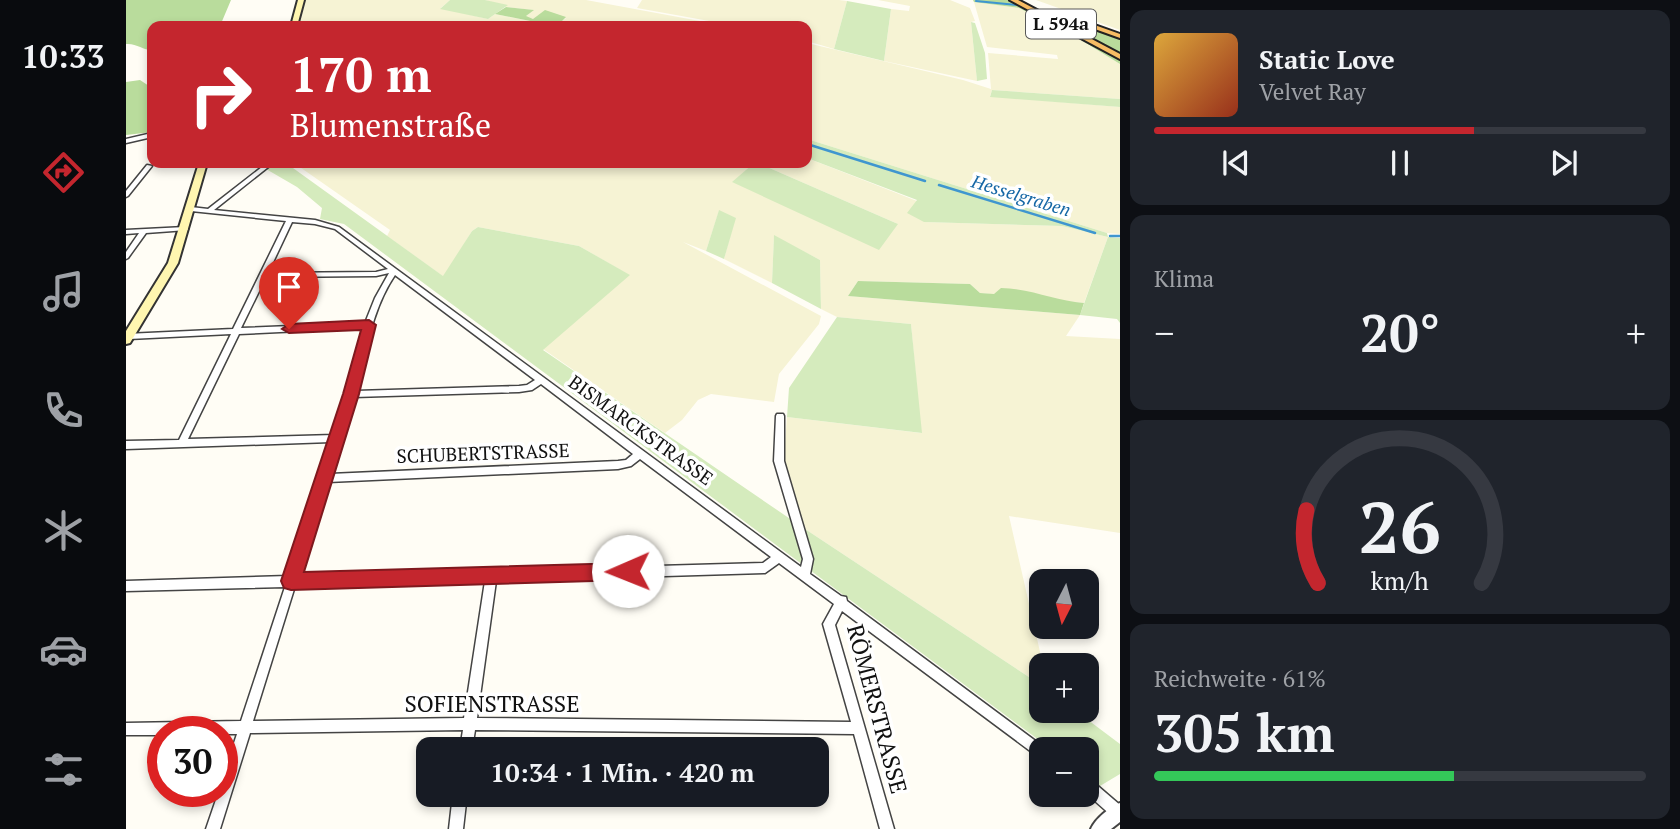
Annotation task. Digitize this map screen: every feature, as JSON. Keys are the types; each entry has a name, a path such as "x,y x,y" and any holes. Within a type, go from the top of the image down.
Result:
{"highway":[{"name":"L 594a","path":"1013,0 1120,57"},
{"name":"L 594a","path":"1021,0 1120,36"}],"main road":[{"path":"295,21 301,0"},
{"path":"127,338 173,263 202,168"}],"street":[{"path":"126,141 147,136"},
{"path":"126,195 147,168"},
{"path":"211,209 264,168"},
{"name":"BISMARCKSTRASSE","path":"191,209 315,222 337,228 805,573 1029,743"},
{"path":"182,442 290,220"},
{"path":"126,232 185,229"},
{"path":"126,257 143,232"},
{"path":"264,275 376,274 395,270"},
{"path":"213,829 351,394 369,325 386,281 395,270"},
{"path":"127,338 369,325"},
{"path":"351,394 519,389 529,388 542,380"},
{"path":"780,416 779,461 808,559 805,573"},
{"path":"126,445 336,438"},
{"name":"SCHUBERTSTRASSE","path":"324,478 618,465 628,463 641,453"},
{"path":"126,586 765,568 779,556"},
{"path":"467,737 491,575"},
{"name":"RÖMERSTRASSE","path":"842,601 829,624 887,829"},
{"name":"SOFIENSTRASSE","path":"126,729 246,725 469,724 858,728"},
{"path":"1099,796 1119,812 1099,829"},
{"path":"456,829 459,807"}],"shaded area":[{"path":"304,0 450,0 441,8 488,19 495,14 530,21 298,21"},
{"path":"485,0 586,0 700,21 533,19 525,17 533,10 506,7"},
{"path":"642,0 847,1 834,49 812,42 812,21 709,21 637,8"},
{"path":"878,0 950,0 970,8 975,21 971,22 977,81 884,61 891,9 909,11 910,6"},
{"path":"1036,0 1120,0 1120,30"},
{"path":"974,2 1019,8 1076,37 1120,64 1120,99 992,90 990,96 1120,107 1120,234 1107,233 812,141 812,44 991,89 988,53 1058,59 1057,55 987,47"},
{"path":"812,160 917,201 924,222 1062,226 1108,237 1084,303 980,293 970,284 858,281 848,296 1080,315 1066,336 1120,339 1120,533 1009,516 1029,604 1029,639 1037,639 1040,653 1029,653 1029,677 802,527 784,457 787,417 921,433 911,324 837,317 821,309 820,260 774,236 772,283 724,259 735,218 719,211 706,251 683,242 821,316 819,324 779,374 774,402 711,394 698,400 682,420 665,433 543,349 629,275 579,246 478,227 472,231 444,277 387,236 390,230 301,168 748,168 733,182 898,224 769,168 812,168"}],"green space":[{"path":"126,0 231,0 222,21 147,21 147,49 126,44"},
{"path":"450,0 485,0 508,5 488,19 440,9"},
{"path":"973,0 1009,0 1082,36 1120,59 1120,64 1076,37 1019,8"},
{"path":"847,1 891,9 884,61 834,49"},
{"path":"506,7 534,10 526,16 533,19 545,10 566,17 562,21 530,21 495,14"},
{"path":"1043,10 1120,38 1120,53 1049,15"},
{"path":"971,22 975,23 985,53 987,79 977,81"},
{"path":"140,80 147,85 147,133 126,135 126,82"},
{"path":"992,90 1120,99 1120,107 990,97"},
{"path":"812,141 1107,233 1108,237 1062,226 924,222 907,213 917,200 812,160"},
{"path":"293,168 443,276 472,231 478,227 579,246 630,275 543,350 802,527 1029,677 1029,723 1092,723 1120,744 1120,774 1100,786 1099,737 1035,737 344,224 320,219 322,208 297,187 266,169"},
{"path":"748,168 769,168 898,224 879,250 732,182"},
{"path":"719,210 736,218 724,259 706,251"},
{"path":"774,235 820,260 821,309 772,283"},
{"path":"1108,237 1120,238 1120,323 1117,319 1080,315"},
{"path":"858,281 970,284 980,293 994,294 1001,288 1013,289 1084,303 1080,315 848,296"},
{"path":"837,317 911,324 922,433 787,417 789,388"}],"waterway":[{"path":"976,1 1017,5"},
{"name":"Hesselgraben","path":"812,146 925,181"},
{"name":"Hesselgraben","path":"939,185 1095,233"},
{"name":"Hesselgraben","path":"1110,236 1120,236"}],"route":[{"path":"289,329 369,325 351,394 291,581 628,571"}]}
